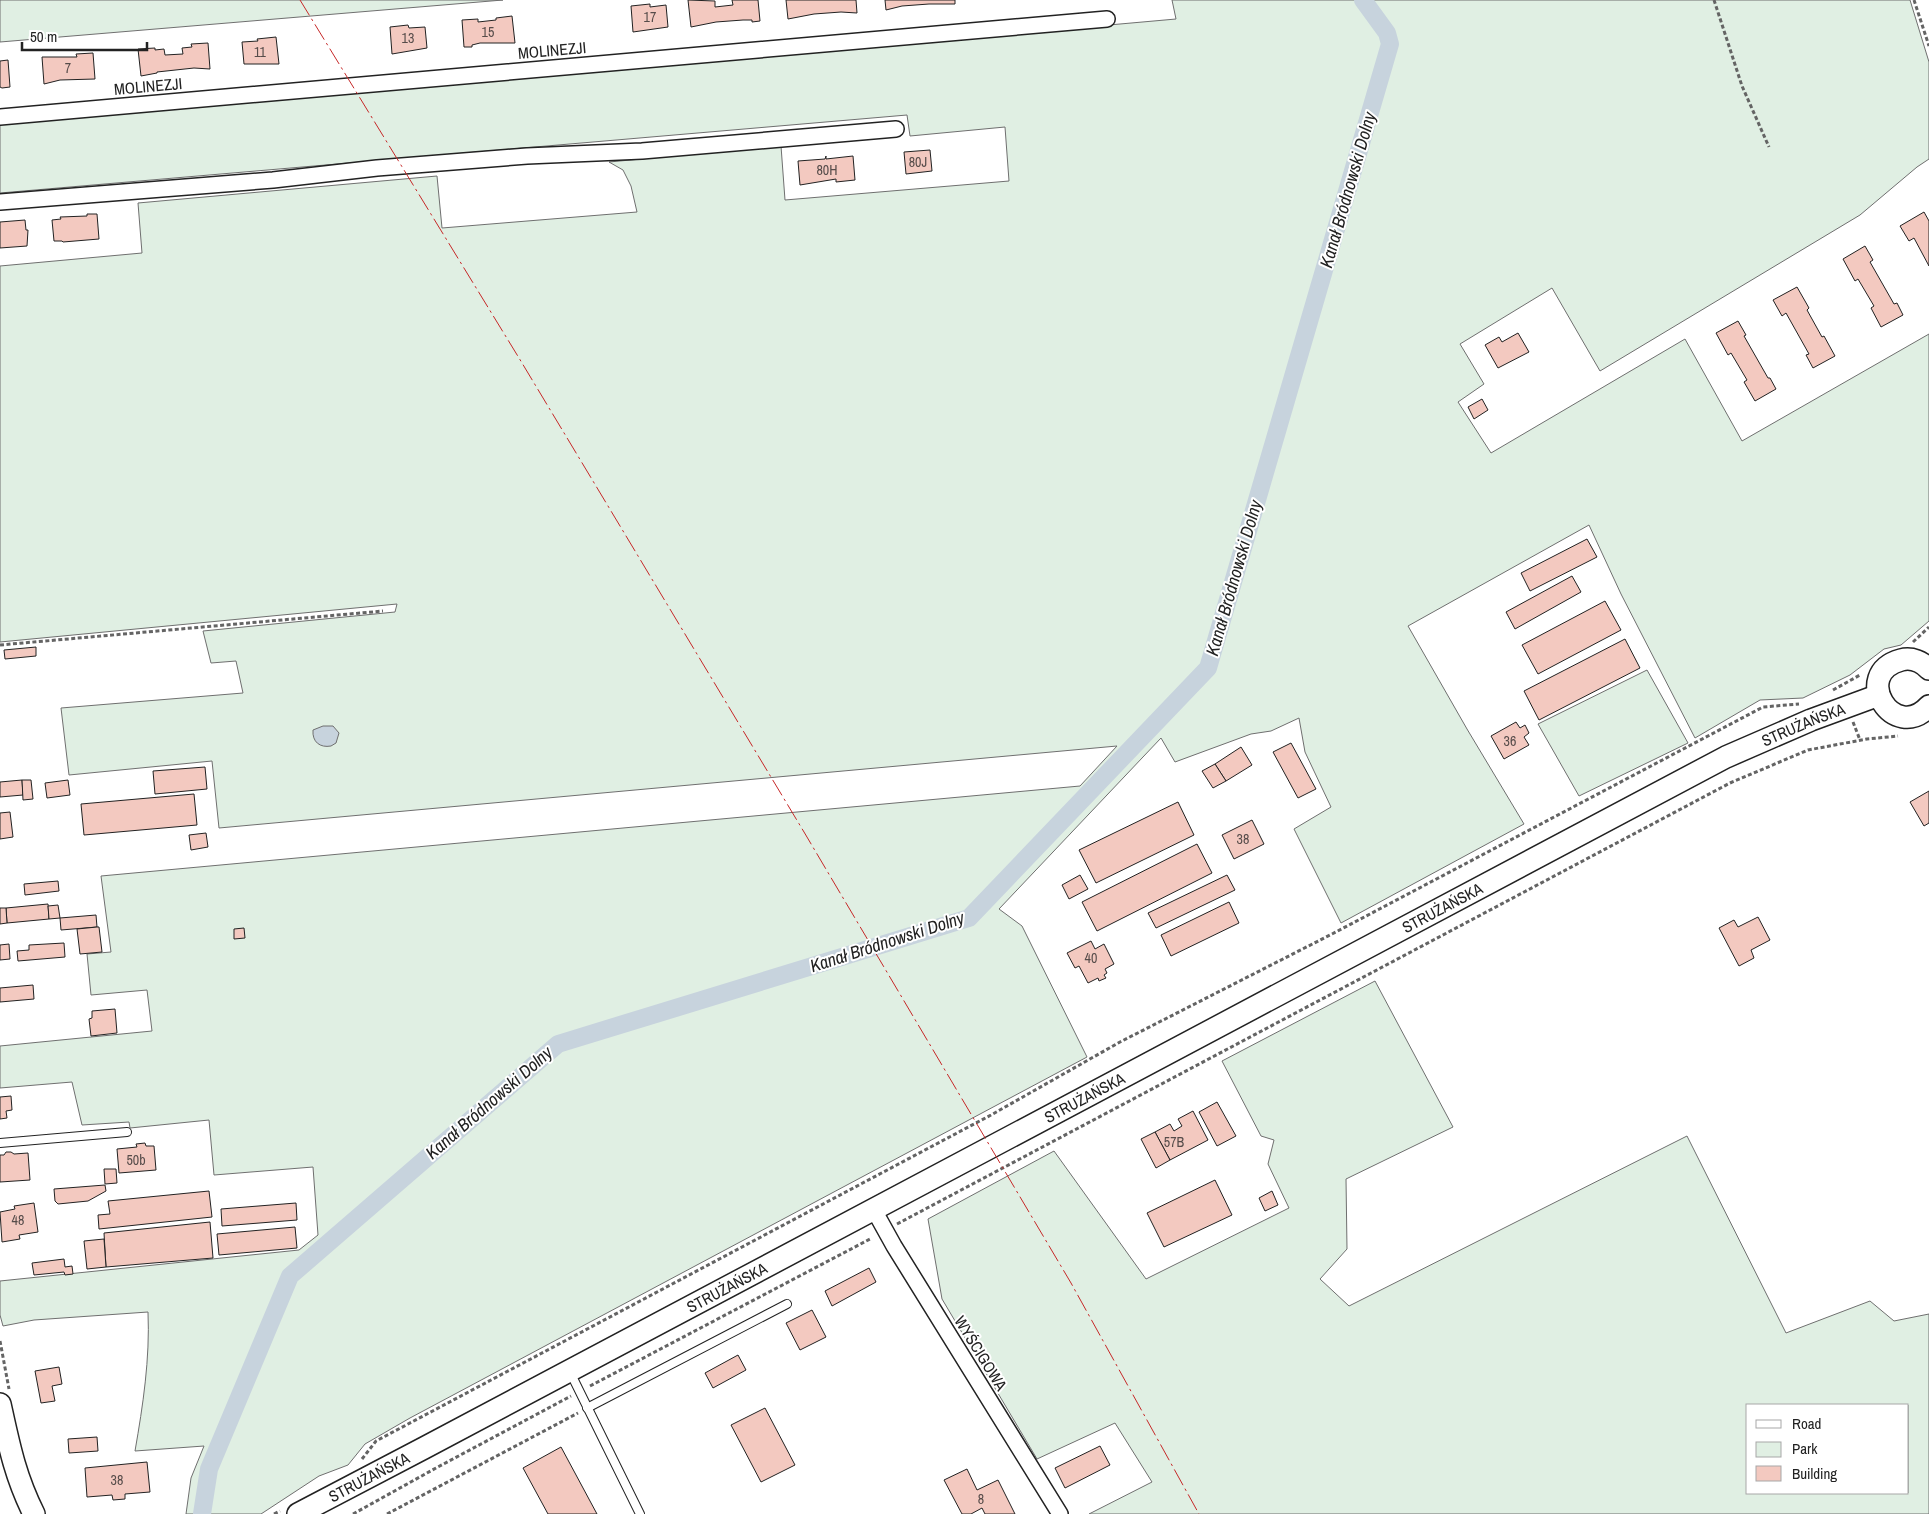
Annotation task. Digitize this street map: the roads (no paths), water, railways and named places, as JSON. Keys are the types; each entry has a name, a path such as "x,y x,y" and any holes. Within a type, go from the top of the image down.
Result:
{"main road":[{"path":"1920,655 1892,662 1885,668 1879,679 1879,696 1886,708 1892,713 1902,716 1913,716 1923,712 1929,706"},
{"name":"STRUŻAŃSKA","path":"290,1512 569,1372 1726,757 1811,720 1879,696"},
{"path":"5,1397 12,1460 22,1489 34,1514"}],"street":[{"name":"MOLINEZJI","path":"0,117 1107,18"},
{"path":"0,202 274,180 377,168 527,156 642,151 896,129"},
{"name":"WYŚCIGOWA","path":"874,1210 1060,1514"}],"lane":[{"path":"0,1143 127,1132"},
{"path":"587,1408 788,1304"},
{"path":"569,1372 640,1514"}],"waterway":[{"name":"Kanał Bródnowski Dolny","path":"202,1514 209,1469 290,1276 558,1044 969,918 1208,668 1390,44 1387,33 1363,0"}]}
